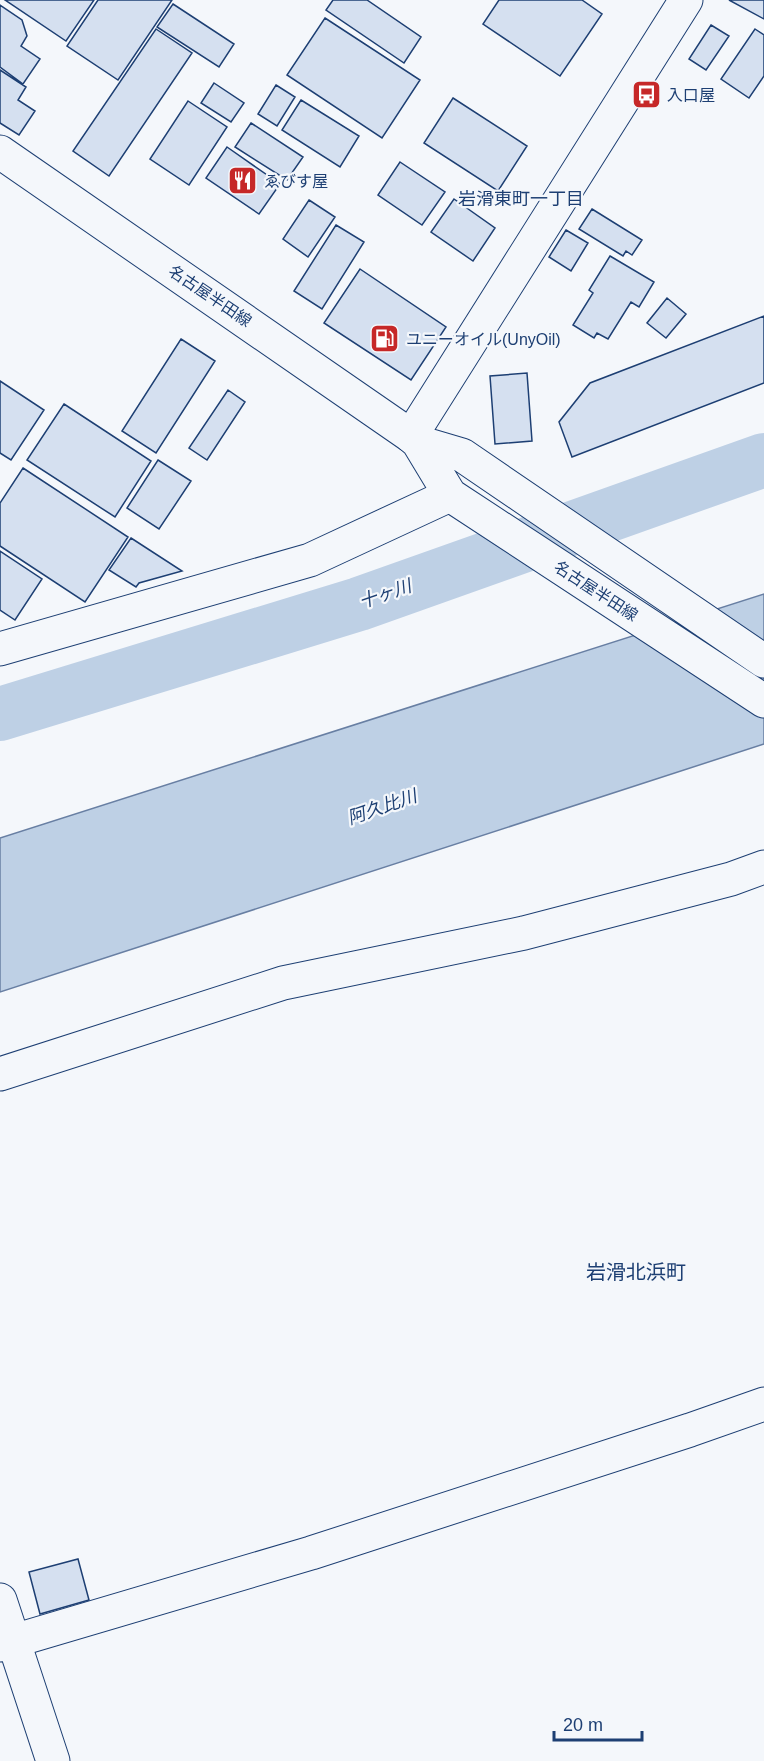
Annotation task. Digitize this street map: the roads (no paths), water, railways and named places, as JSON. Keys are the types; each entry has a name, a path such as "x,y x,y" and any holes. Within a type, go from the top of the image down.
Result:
{"street":[{"path":"415,439 686,0"},
{"name":"名古屋半田線","path":"0,152 415,439 462,455 764,661"},
{"name":"名古屋半田線","path":"415,439 450,495 764,701"},
{"path":"0,650 310,560 450,495"},
{"path":"0,1074 283,983 524,933 731,879 764,867"},
{"path":"6,1643 311,1553 764,1404"},
{"path":"0,1600 6,1643 53,1761"}],"water":[{"name":"阿久比川","path":"764,594 764,744 0,992 0,838"}],"waterway":[{"name":"十ヶ川","path":"0,714 359,604 764,460"}],"place":[{"name":"入口屋","path":"646,95"},
{"name":"ゑびす屋","path":"243,181"},
{"name":"ユニーオイル(UnyOil)","path":"385,339"}],"district":[{"name":"岩滑東町一丁目","path":"521,199"},
{"name":"岩滑北浜町","path":"636,1272"}]}
